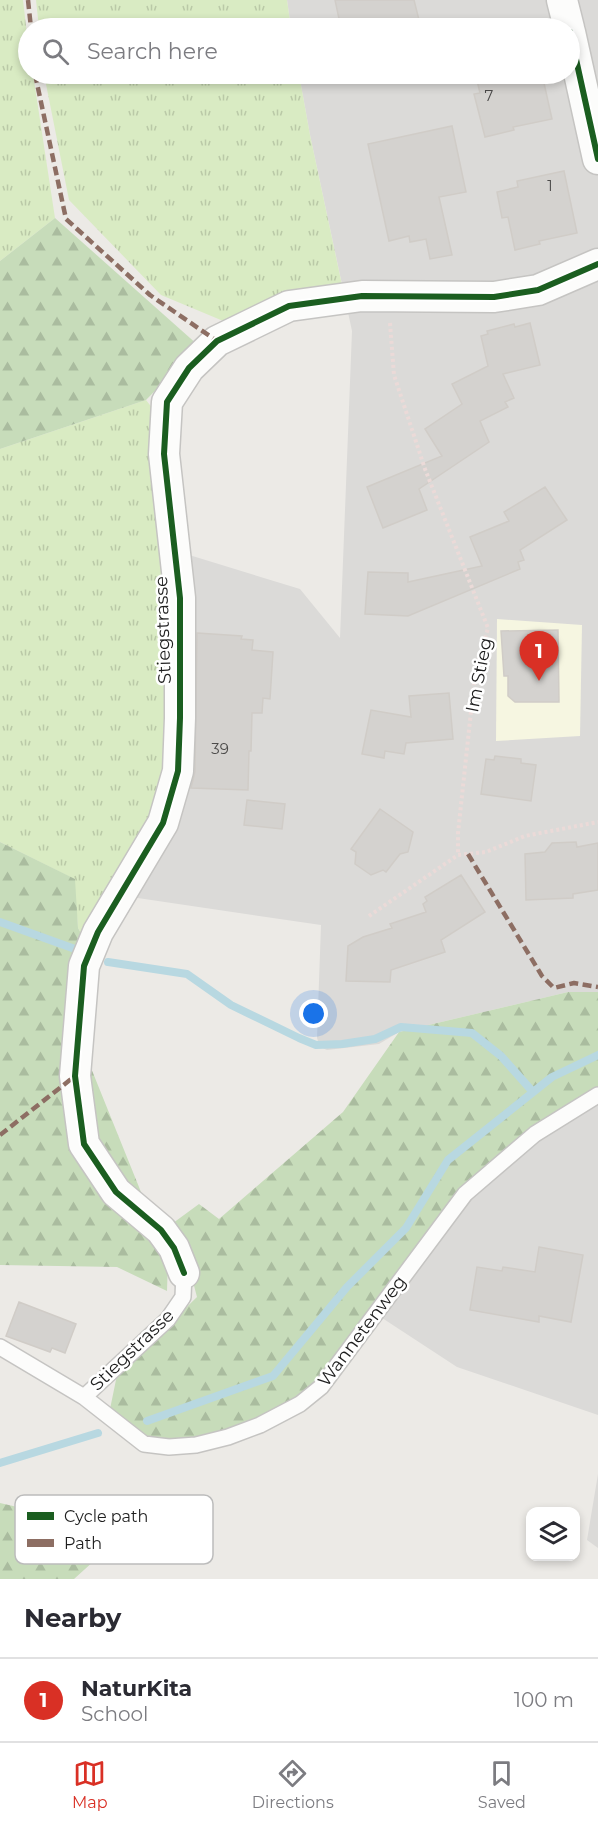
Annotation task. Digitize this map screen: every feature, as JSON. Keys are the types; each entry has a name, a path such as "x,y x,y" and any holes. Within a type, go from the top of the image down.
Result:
{"street":[{"path":"562,0 566,18"},
{"path":"580,79 598,159"},
{"name":"Stiegstrasse","path":"184,1273 174,1248 161,1230 116,1192 84,1144 75,1076 84,966 98,932 164,823 178,771 180,598 164,454 167,402 189,368 217,341 289,306 362,296 494,297 538,290 598,264"}],"lane":[{"name":"Wannetenweg","path":"0,1347 84,1397 144,1444 169,1447 196,1445 228,1437 260,1425 300,1404 321,1387 465,1194 535,1134 598,1095"},
{"name":"Stiegstrasse","path":"84,1397 168,1319 183,1297 184,1273"}],"path":[{"path":"369,916 458,855 486,852 525,836 598,822"}],"shaded area":[{"path":"287,0 598,0 598,992 568,992 399,1032 379,1044 327,1050 320,1047 317,1038 321,925 131,897 186,554 300,589 340,638 352,331 301,84 580,84 580,18 290,18"},
{"path":"497,619 582,625 580,736 496,741"},
{"path":"598,1095 598,1415 457,1367 376,1314 465,1194"},
{"path":"598,1474 598,1548 587,1540"}],"green space":[{"path":"0,0 23,0 25,18 18,18 18,84 35,84 55,218 0,261"},
{"path":"36,0 287,0 290,18 38,18"},
{"path":"46,84 301,84 342,285 228,323 161,295 69,200"},
{"path":"55,218 199,346 146,400 0,449 0,261"},
{"path":"146,400 157,414 172,600 164,797 84,939 78,928 74,879 0,842 0,449"},
{"path":"0,842 75,879 78,928 84,939 76,965 91,1068 168,1259 167,1291 117,1267 0,1265"},
{"path":"568,992 598,992 598,1095 465,1194 321,1387 228,1437 144,1444 110,1409 117,1375 197,1297 188,1263 169,1226 199,1204 219,1219 343,1112 399,1032"},
{"path":"0,1503 15,1506 15,1564 91,1564 74,1579 0,1579"}],"building":[{"path":"335,0 414,0 418,18 339,18"},
{"path":"478,84 544,84 552,119 513,127 514,130 485,137 474,94 480,93"},
{"path":"452,126 466,192 439,197 452,255 430,259 426,239 410,242 409,236 389,241 368,144"},
{"path":"564,171 577,233 539,241 540,244 515,250 508,217 502,218 497,192 518,187 517,181"},
{"path":"530,323 540,365 503,374 514,398 505,402 508,407 480,421 489,442 419,489 427,510 383,528 367,487 442,456 425,429 462,404 452,384 488,366 481,336 488,334 487,331 514,324 515,327"},
{"path":"545,487 567,520 520,550 524,560 518,562 520,569 408,616 365,614 368,572 408,573 408,582 482,566 470,537 509,521 504,512"},
{"path":"558,630 559,702 515,702 508,696 508,676 504,676 501,631"},
{"path":"197,633 242,636 241,639 253,640 252,650 273,652 270,699 263,698 262,713 252,713 248,790 191,788 195,772"},
{"path":"449,693 453,739 406,743 404,754 385,751 384,758 362,754 371,710 411,717 409,696"},
{"path":"495,756 521,759 521,763 536,765 531,801 481,794 486,759 494,760"},
{"path":"247,800 285,804 282,829 244,825"},
{"path":"380,809 413,832 408,852 400,854 386,872 383,870 371,875 355,864 356,852 351,849"},
{"path":"576,842 577,847 598,843 598,890 573,894 573,898 526,900 525,854 545,852 552,843"},
{"path":"461,875 485,912 441,940 445,952 391,970 390,982 346,981 348,946 363,937 392,928 390,924 426,912 423,904 427,901 425,897"},
{"path":"539,1247 583,1255 571,1322 539,1316 539,1322 470,1310 477,1267 502,1271 503,1267 535,1272"},
{"path":"19,1302 76,1324 65,1353 52,1348 50,1352 6,1336"}],"waterway":[{"path":"0,922 75,949"},
{"path":"108,962 187,974 231,1005 316,1045 375,1039 401,1027 472,1033 501,1056 533,1092"},
{"path":"147,1421 273,1376 347,1287 406,1228 448,1160 552,1077 598,1055"},
{"path":"0,1463 98,1433"}],"marked path":[{"path":"28,0 30,18"},
{"path":"37,84 66,219 150,295 217,341"},
{"path":"468,854 542,976 554,988 574,983 598,987"},
{"path":"0,1135 75,1076"}],"cycle path":[{"path":"580,77 598,159"},
{"path":"184,1273 174,1248 161,1230 116,1192 84,1144 75,1076 84,966 98,932 163,823 178,771 180,598 164,454 167,402 189,368 217,341 289,306 362,296 494,297 538,290 598,264"}],"place":[{"name":"NaturKita","path":"539,681"}]}
